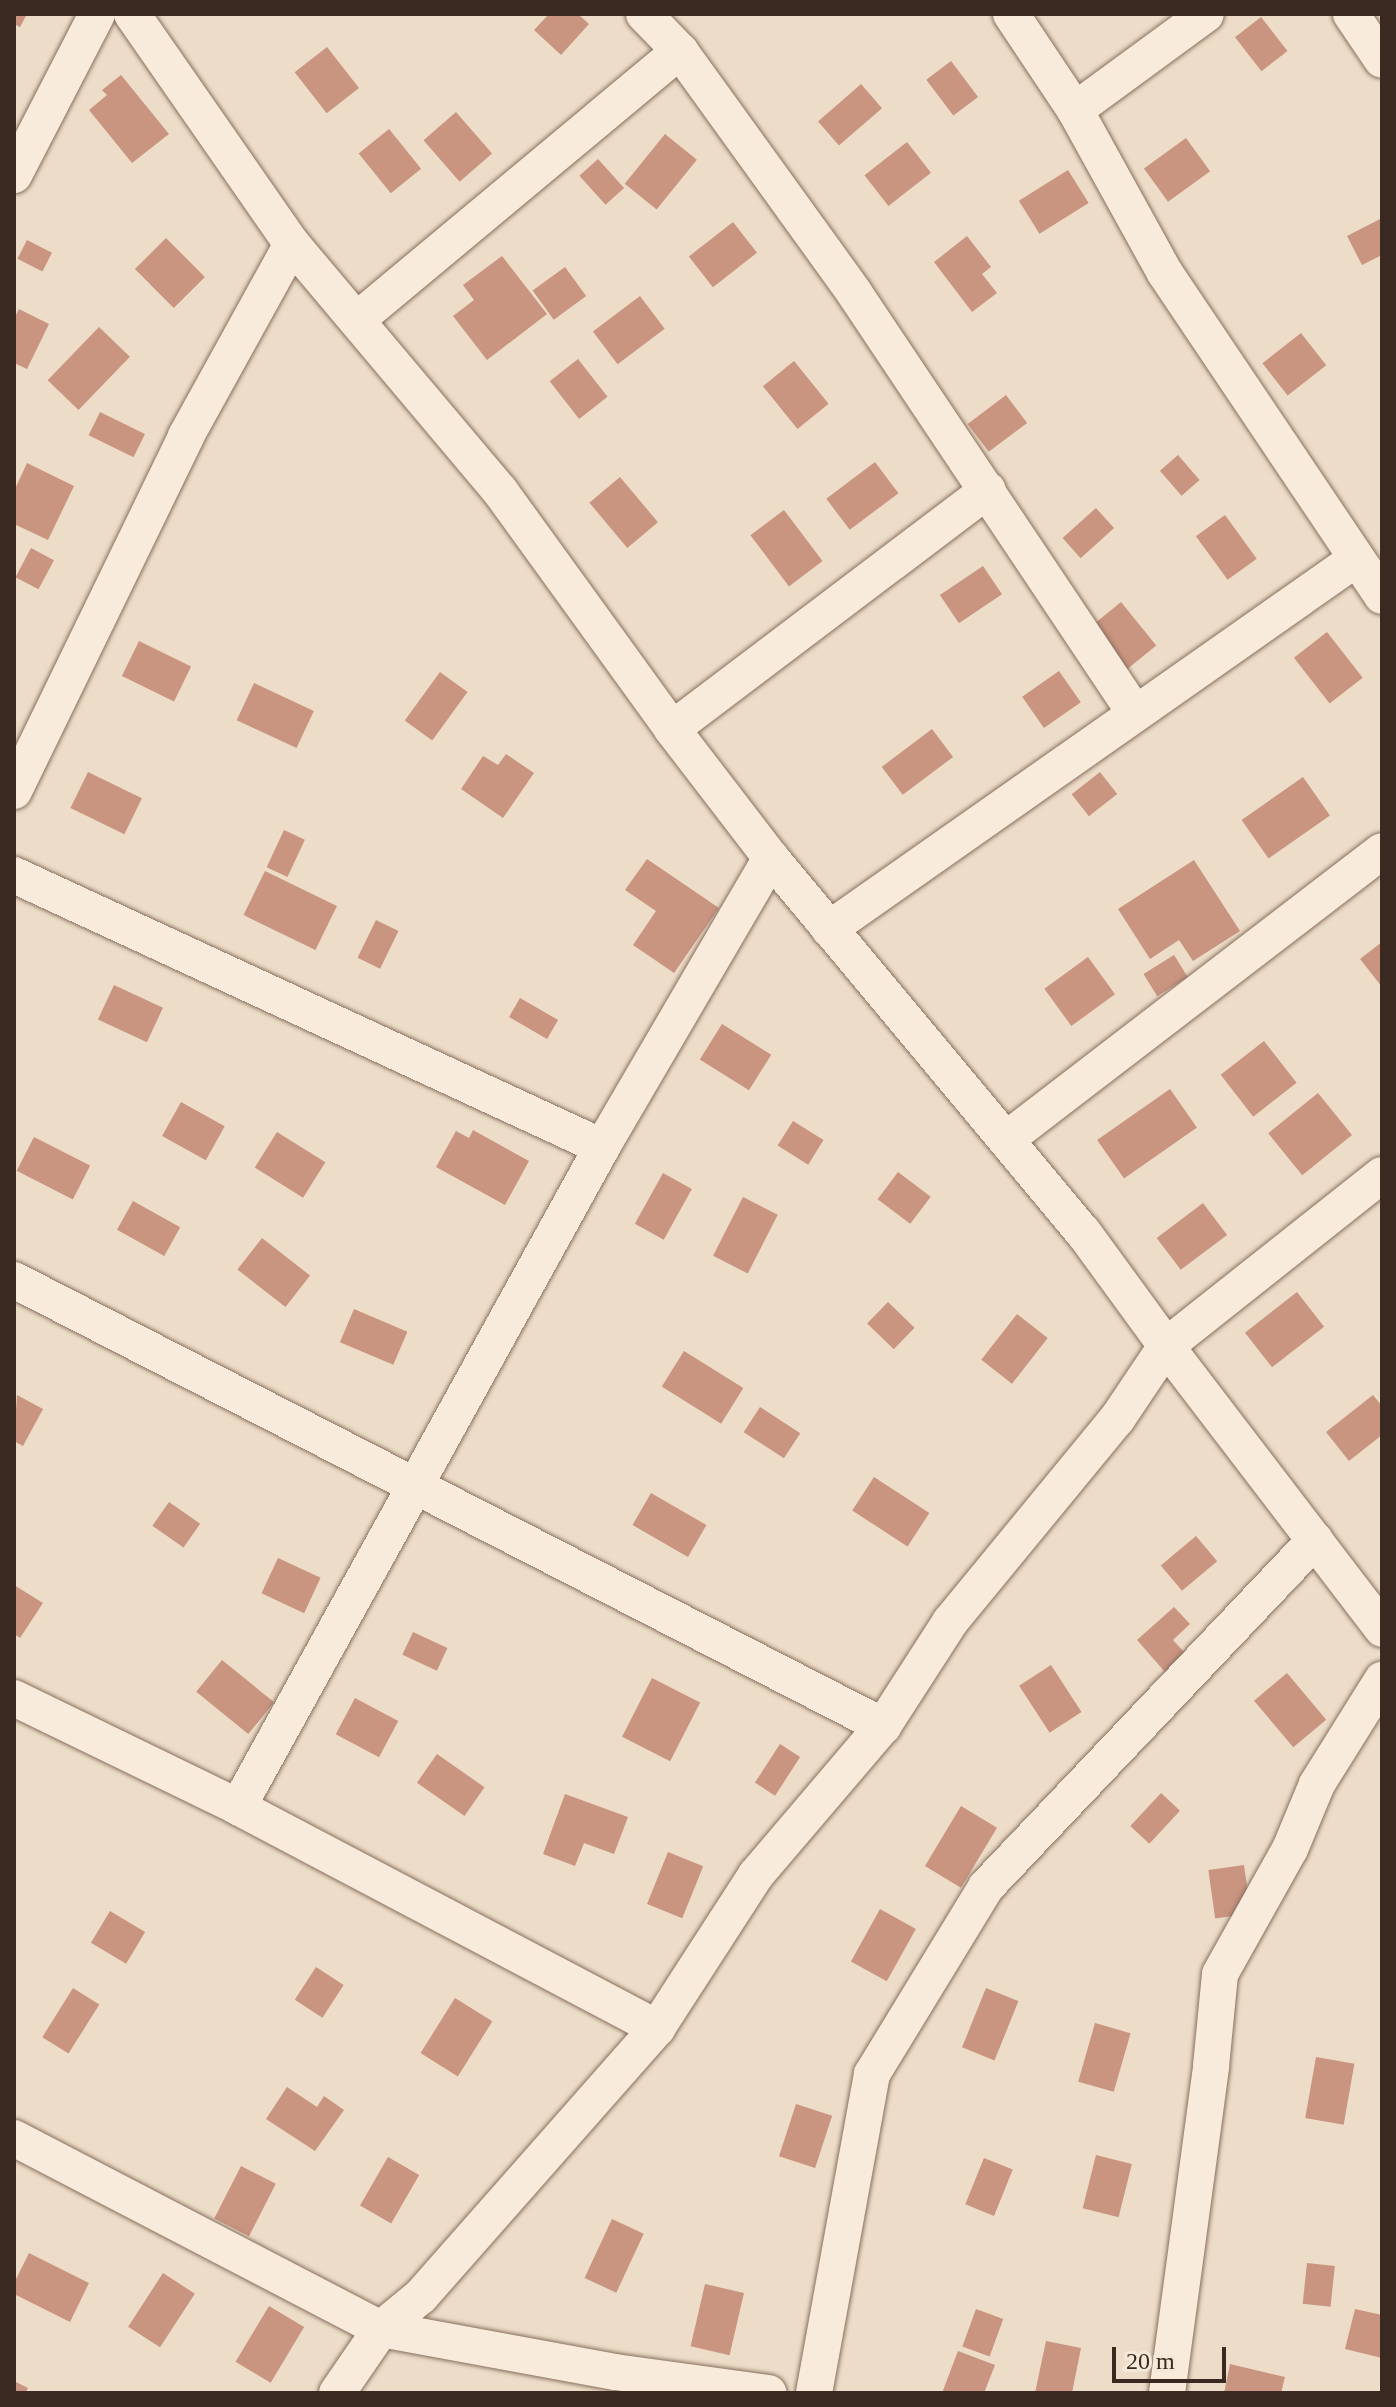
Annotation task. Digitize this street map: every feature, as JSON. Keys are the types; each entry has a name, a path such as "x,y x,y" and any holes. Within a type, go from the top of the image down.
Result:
{"street":[{"path":"14,175 97,14"},
{"path":"132,14 292,244 500,491 672,729 771,858 1008,1138 1083,1232 1382,1629"},
{"path":"644,14 680,51 855,294 1135,713"},
{"path":"1011,14 1075,110 1165,273 1382,596"},
{"path":"1075,110 1206,14"},
{"path":"1351,14 1382,60"},
{"path":"358,319 680,51"},
{"path":"14,791 186,436 292,244"},
{"path":"672,729 988,490"},
{"path":"829,929 1356,559"},
{"path":"1008,1138 1382,851"},
{"path":"238,1807 602,1147 771,858"},
{"path":"14,875 602,1147"},
{"path":"337,2393 381,2329 421,2296 657,2028 756,1875 883,1726 950,1622 1117,1419 1166,1346 1382,1175"},
{"path":"14,1280 883,1726"},
{"path":"814,2393 872,2074 986,1887 1315,1540"},
{"path":"1167,2393 1211,2066 1220,1974 1290,1849 1317,1784 1382,1680"},
{"path":"14,1698 238,1807 657,2028"},
{"path":"14,2138 381,2329 615,2372 769,2393"}],"building":[{"path":"14,14 27,14 20,27 14,24"},
{"path":"549,14 578,14 589,24 561,55 534,30"},
{"path":"1261,17 1287,51 1261,71 1235,37"},
{"path":"327,47 359,88 327,113 295,72"},
{"path":"951,61 978,97 953,116 926,80"},
{"path":"121,75 169,134 132,163 89,110 107,95 102,90"},
{"path":"861,84 882,108 839,146 818,121"},
{"path":"456,112 492,154 460,182 424,140"},
{"path":"389,129 421,169 391,193 359,154"},
{"path":"665,134 697,160 657,210 625,184"},
{"path":"1186,138 1210,171 1168,202 1144,169"},
{"path":"907,142 931,173 888,206 864,175"},
{"path":"598,159 624,188 606,205 579,176"},
{"path":"1068,170 1089,203 1039,234 1019,201"},
{"path":"1382,218 1382,255 1362,265 1347,236"},
{"path":"733,222 757,253 713,287 689,256"},
{"path":"967,236 991,267 982,274 997,293 972,312 934,262"},
{"path":"166,238 205,277 174,308 135,269"},
{"path":"27,240 52,253 42,271 17,259"},
{"path":"502,256 547,314 487,360 453,316 474,300 463,285"},
{"path":"565,267 586,296 554,320 533,291"},
{"path":"640,296 665,329 618,364 593,332"},
{"path":"19,309 49,324 27,369 14,363 14,319"},
{"path":"99,327 130,357 79,410 48,380"},
{"path":"1301,333 1326,365 1288,395 1262,363"},
{"path":"578,359 608,397 579,419 550,381"},
{"path":"794,361 829,404 798,429 763,386"},
{"path":"1006,395 1027,423 989,452 968,424"},
{"path":"100,412 145,434 134,457 89,435"},
{"path":"1178,455 1200,480 1182,496 1160,471"},
{"path":"875,462 898,493 850,530 826,499"},
{"path":"27,463 74,486 48,540 14,524 14,491"},
{"path":"620,477 658,522 627,548 589,503"},
{"path":"1096,508 1114,528 1081,558 1063,538"},
{"path":"784,510 823,561 789,586 750,535"},
{"path":"1225,515 1257,559 1228,580 1196,536"},
{"path":"31,548 54,560 38,589 16,577"},
{"path":"983,566 1002,594 959,623 940,595"},
{"path":"1121,602 1156,646 1125,671 1090,627"},
{"path":"1327,632 1363,678 1330,704 1294,658"},
{"path":"139,641 191,666 174,701 122,676"},
{"path":"1059,671 1081,702 1044,728 1022,697"},
{"path":"440,672 468,692 432,741 405,721"},
{"path":"254,683 314,711 296,748 237,720"},
{"path":"932,729 953,757 903,795 882,767"},
{"path":"506,754 534,773 503,818 461,789 483,756 498,765"},
{"path":"88,772 142,798 124,834 70,808"},
{"path":"1100,772 1117,794 1089,816 1072,794"},
{"path":"1303,777 1330,816 1269,859 1242,820"},
{"path":"284,830 305,840 288,877 267,867"},
{"path":"647,859 719,908 674,973 633,945 656,911 625,890"},
{"path":"1194,860 1240,931 1193,961 1179,940 1150,959 1118,909"},
{"path":"265,871 337,906 315,950 244,915"},
{"path":"376,920 398,931 380,969 358,958"},
{"path":"1382,942 1382,987 1360,959"},
{"path":"1174,955 1188,977 1157,996 1143,974"},
{"path":"1088,957 1115,994 1071,1026 1044,989"},
{"path":"114,985 163,1008 147,1042 98,1019"},
{"path":"520,998 558,1020 547,1039 509,1017"},
{"path":"722,1024 771,1055 749,1090 700,1060"},
{"path":"1264,1041 1297,1083 1253,1117 1221,1075"},
{"path":"1170,1089 1197,1128 1124,1179 1097,1140"},
{"path":"1318,1093 1352,1135 1302,1175 1268,1133"},
{"path":"181,1102 225,1126 206,1160 162,1136"},
{"path":"793,1121 824,1140 808,1165 778,1146"},
{"path":"473,1130 529,1161 505,1205 436,1167 456,1131 469,1138"},
{"path":"277,1132 325,1162 303,1198 255,1168"},
{"path":"34,1137 90,1166 73,1199 17,1171"},
{"path":"898,1172 931,1197 910,1224 878,1199"},
{"path":"663,1173 692,1189 664,1240 635,1224"},
{"path":"743,1197 778,1215 748,1274 713,1256"},
{"path":"133,1201 180,1227 164,1256 117,1230"},
{"path":"1203,1203 1227,1235 1181,1270 1157,1238"},
{"path":"262,1238 310,1276 285,1307 237,1270"},
{"path":"1297,1292 1324,1327 1272,1367 1245,1333"},
{"path":"888,1302 915,1328 894,1349 867,1324"},
{"path":"354,1309 407,1332 393,1365 340,1342"},
{"path":"1017,1314 1048,1338 1012,1384 981,1360"},
{"path":"684,1351 743,1388 721,1424 662,1387"},
{"path":"17,1395 43,1409 23,1446 14,1441"},
{"path":"1373,1395 1382,1406 1382,1435 1349,1461 1326,1432"},
{"path":"760,1407 800,1433 784,1458 744,1432"},
{"path":"874,1477 929,1513 908,1546 852,1511"},
{"path":"651,1493 706,1525 688,1557 632,1525"},
{"path":"169,1502 200,1524 183,1548 152,1526"},
{"path":"1196,1536 1217,1561 1182,1591 1161,1566"},
{"path":"278,1558 321,1578 304,1613 262,1593"},
{"path":"14,1585 43,1603 20,1638 14,1634"},
{"path":"1174,1607 1190,1624 1173,1640 1185,1653 1165,1672 1137,1640"},
{"path":"413,1632 447,1648 437,1671 402,1655"},
{"path":"222,1660 274,1702 248,1734 196,1692"},
{"path":"1051,1665 1081,1712 1050,1733 1019,1686"},
{"path":"1287,1673 1326,1720 1293,1747 1254,1701"},
{"path":"652,1678 700,1703 670,1761 622,1737"},
{"path":"355,1698 398,1721 379,1757 336,1734"},
{"path":"780,1744 800,1757 775,1796 755,1783"},
{"path":"437,1754 485,1787 464,1816 417,1783"},
{"path":"1161,1793 1180,1811 1149,1844 1130,1826"},
{"path":"565,1794 628,1817 614,1854 584,1843 575,1866 543,1854"},
{"path":"961,1806 997,1828 961,1888 925,1866"},
{"path":"668,1852 703,1866 682,1918 647,1904"},
{"path":"1244,1865 1251,1914 1215,1919 1208,1870"},
{"path":"880,1909 916,1929 887,1981 851,1961"},
{"path":"110,1911 145,1932 126,1964 91,1943"},
{"path":"316,1967 344,1985 322,2018 295,2000"},
{"path":"73,1988 99,2004 69,2054 42,2037"},
{"path":"986,1988 1018,2001 994,2060 962,2047"},
{"path":"455,1998 492,2021 458,2076 421,2053"},
{"path":"1095,2023 1131,2033 1114,2092 1078,2082"},
{"path":"1316,2057 1354,2064 1344,2125 1305,2118"},
{"path":"287,2087 317,2107 324,2096 344,2110 315,2151 266,2119"},
{"path":"796,2104 832,2116 815,2168 779,2156"},
{"path":"1096,2155 1132,2164 1119,2217 1083,2208"},
{"path":"388,2157 419,2175 391,2223 360,2205"},
{"path":"984,2158 1013,2170 994,2216 965,2204"},
{"path":"241,2166 276,2184 249,2236 214,2219"},
{"path":"612,2219 644,2234 616,2293 585,2278"},
{"path":"29,2253 89,2283 70,2322 14,2294 14,2283"},
{"path":"1307,2263 1335,2266 1331,2307 1303,2304"},
{"path":"163,2273 195,2294 160,2347 128,2327"},
{"path":"705,2284 744,2293 730,2355 691,2346"},
{"path":"269,2306 304,2327 271,2383 236,2362"},
{"path":"976,2309 1003,2319 990,2357 962,2347"},
{"path":"1355,2309 1382,2315 1382,2358 1345,2349"},
{"path":"1046,2341 1081,2348 1072,2393 1035,2393"},
{"path":"958,2351 995,2365 984,2393 942,2393"},
{"path":"1230,2364 1285,2377 1281,2393 1224,2393"},
{"path":"14,2381 28,2388 25,2393 14,2393"}]}
